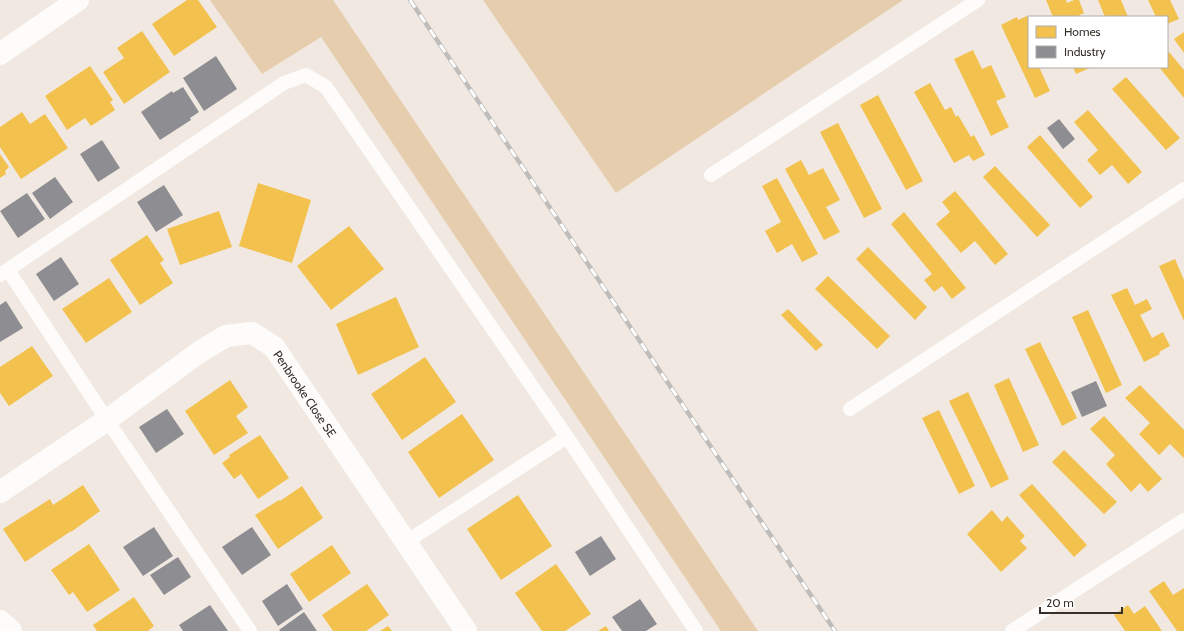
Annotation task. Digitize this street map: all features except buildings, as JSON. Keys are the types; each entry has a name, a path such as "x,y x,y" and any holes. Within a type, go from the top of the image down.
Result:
{"street":[{"path":"0,54 78,0"},
{"name":"Penbrooke Close SE","path":"0,492 107,420 198,353 226,336 252,333 274,347 466,631"},
{"path":"0,621 11,631"}],"lane":[{"path":"711,176 978,0"},
{"path":"250,631 107,420 4,273 284,83 306,75 326,88 566,437 696,631"},
{"path":"850,409 1184,189"},
{"path":"406,542 566,437"},
{"path":"1012,631 1184,520"}],"shaded area":[{"path":"210,0 333,0 758,631 721,631 321,37 262,74"},
{"path":"483,0 903,0 616,193"}],"railway":[{"path":"410,0 835,631"}]}
